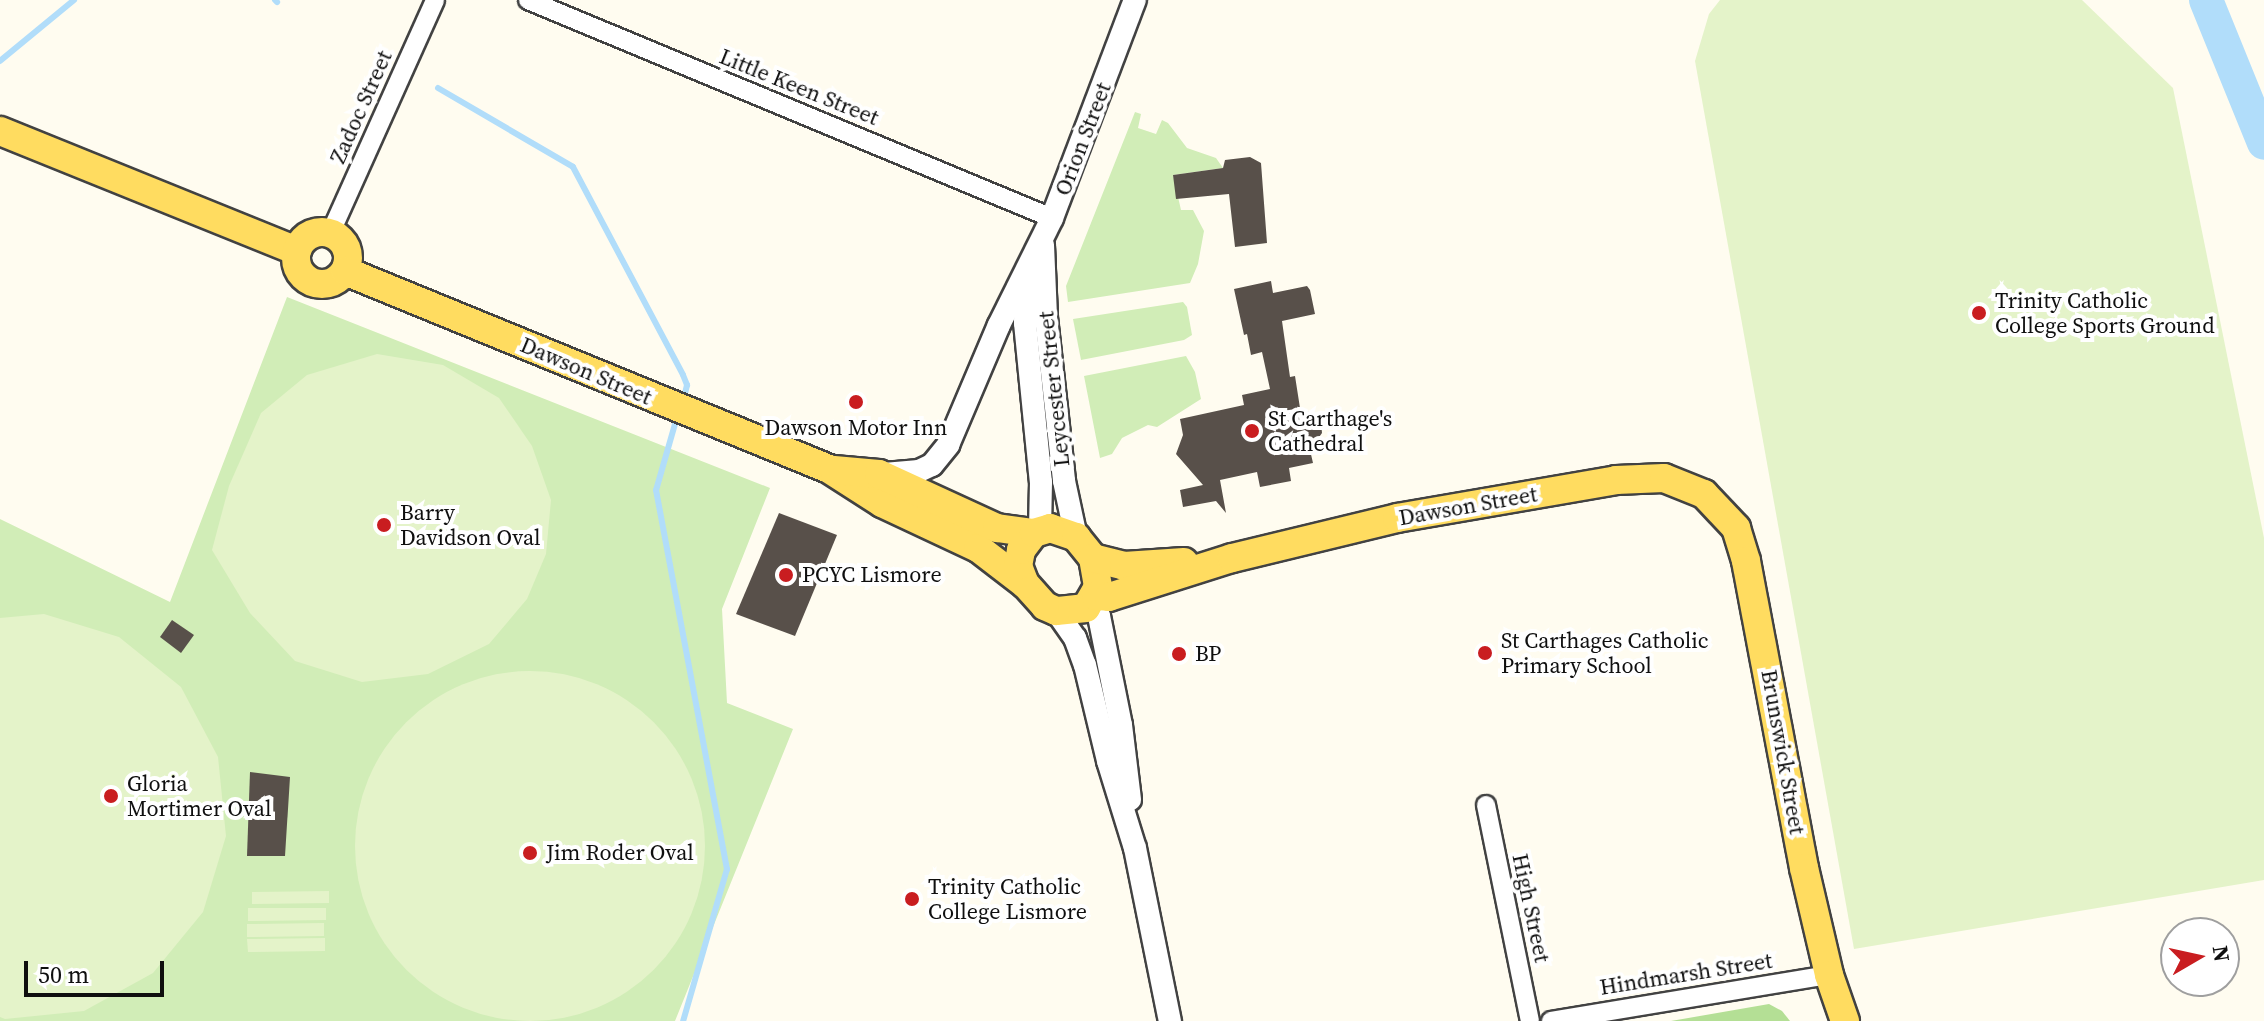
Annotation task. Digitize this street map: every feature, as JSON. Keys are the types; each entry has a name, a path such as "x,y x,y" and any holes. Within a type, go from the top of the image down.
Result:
{"main road":[{"path":"0,131 297,251"},
{"path":"330,234 341,241 347,252 345,271 326,284 312,282 297,266 297,251 307,237 330,234"},
{"name":"Dawson Street","path":"345,271 829,469 882,503 978,548 1025,584"},
{"name":"Dawson Street","path":"829,469 879,474 997,528 1037,531"},
{"name":"Dawson Street","path":"1094,600 1232,558 1397,518 1630,478 1664,478 1704,494"},
{"name":"Brunswick Street","path":"1704,494 1736,528 1746,561 1804,868 1829,975 1845,1021"},
{"path":"1060,529 1085,547 1098,577 1094,600 1076,611 1056,611 1045,606 1025,584 1019,559 1025,542 1037,531 1060,529"},
{"name":"Dawson Street","path":"1085,547 1124,566 1232,558"}],"street":[{"name":"Zadoc Street","path":"330,234 435,0"},
{"name":"Little Keen Street","path":"528,0 1052,218"},
{"name":"Orion Street","path":"879,474 903,475 919,471 942,455 999,325 1043,240 1135,0"},
{"name":"Leycester Street","path":"1043,240 1046,317 1064,481 1085,547"},
{"name":"Orion Street","path":"1027,276 1025,323 1041,482 1037,531"},
{"path":"1094,600 1121,725 1135,848 1170,1021"},
{"path":"1056,611 1075,638 1085,665 1108,761 1135,848"},
{"name":"High Street","path":"1486,805 1530,1021"},
{"name":"Hindmarsh Street","path":"1551,1021 1829,975"}],"green space":[{"name":"Trinity Catholic College Sports Ground","path":"1720,0 2082,0 2173,88 2264,538 2264,880 1854,949 1695,61 1709,14"},
{"path":"1135,112 1141,114 1138,128 1156,134 1162,120 1168,123 1187,148 1216,158 1223,168 1173,175 1181,210 1193,210 1204,231 1198,264 1190,283 1068,302 1066,286"},
{"path":"287,297 770,488 722,609 727,703 793,729 675,1021 0,1021 0,519 170,602"},
{"path":"1183,302 1187,307 1192,335 1184,340 1081,360 1073,319"},
{"name":"Barry Davidson Oval","path":"377,354 443,365 499,398 532,446 551,500 546,554 527,599 489,644 428,674 362,682 295,661 250,613 212,550 229,486 261,413 307,375"},
{"path":"1186,356 1195,372 1201,399 1157,427 1148,425 1122,438 1112,454 1100,458 1084,376"},
{"name":"Gloria Mortimer Oval","path":"44,614 119,637 181,687 218,757 226,836 203,912 153,973 84,1011 5,1019 0,1017 0,618"},
{"name":"Jim Roder Oval","path":"530,671 564,674 597,684 627,700 654,722 676,749 692,779 702,812 705,846 702,880 692,913 676,943 654,970 627,992 597,1008 564,1018 530,1021 496,1018 463,1008 433,992 406,970 384,943 368,913 358,880 355,846 358,812 368,779 384,749 406,722 433,700 463,684 496,674"},
{"path":"329,891 329,903 252,904 252,892"},
{"path":"248,908 326,908 326,920 248,921"},
{"path":"324,923 324,936 247,937 247,924"},
{"path":"325,938 325,951 248,952 247,939"},
{"path":"1769,1004 1782,1011 1790,1021 1671,1021"}],"building":[{"path":"1250,157 1261,163 1267,243 1235,247 1229,194 1176,199 1173,175 1223,168 1225,160"},
{"name":"St Carthage's Cathedral","path":"1271,281 1273,293 1307,286 1310,290 1315,314 1282,321 1290,377 1295,376 1300,408 1316,415 1321,422 1322,433 1310,450 1313,463 1289,468 1291,481 1260,487 1257,472 1220,480 1226,513 1216,501 1183,507 1180,490 1203,485 1176,454 1183,435 1180,419 1244,405 1242,395 1270,389 1262,352 1251,355 1234,289"},
{"name":"PCYC Lismore","path":"779,513 837,535 795,636 736,614"},
{"path":"172,620 194,635 181,653 160,637"},
{"path":"250,772 290,777 285,856 247,856"}],"waterway":[{"path":"0,61 74,0"},
{"path":"2206,0 2264,143"},
{"path":"438,88 573,167 683,375 687,385 683,402"},
{"path":"677,417 656,490 727,869 683,1021"}],"place":[{"name":"Trinity Catholic College Sports Ground","path":"1979,313"},
{"name":"Dawson Motor Inn","path":"856,402"},
{"name":"St Carthage's Cathedral","path":"1252,431"},
{"name":"Barry Davidson Oval","path":"384,525"},
{"name":"PCYC Lismore","path":"786,575"},
{"name":"St Carthages Catholic Primary School","path":"1485,653"},
{"name":"BP","path":"1179,654"},
{"name":"Gloria Mortimer Oval","path":"111,796"},
{"name":"Jim Roder Oval","path":"530,853"},
{"name":"Trinity Catholic College Lismore","path":"912,899"}]}
